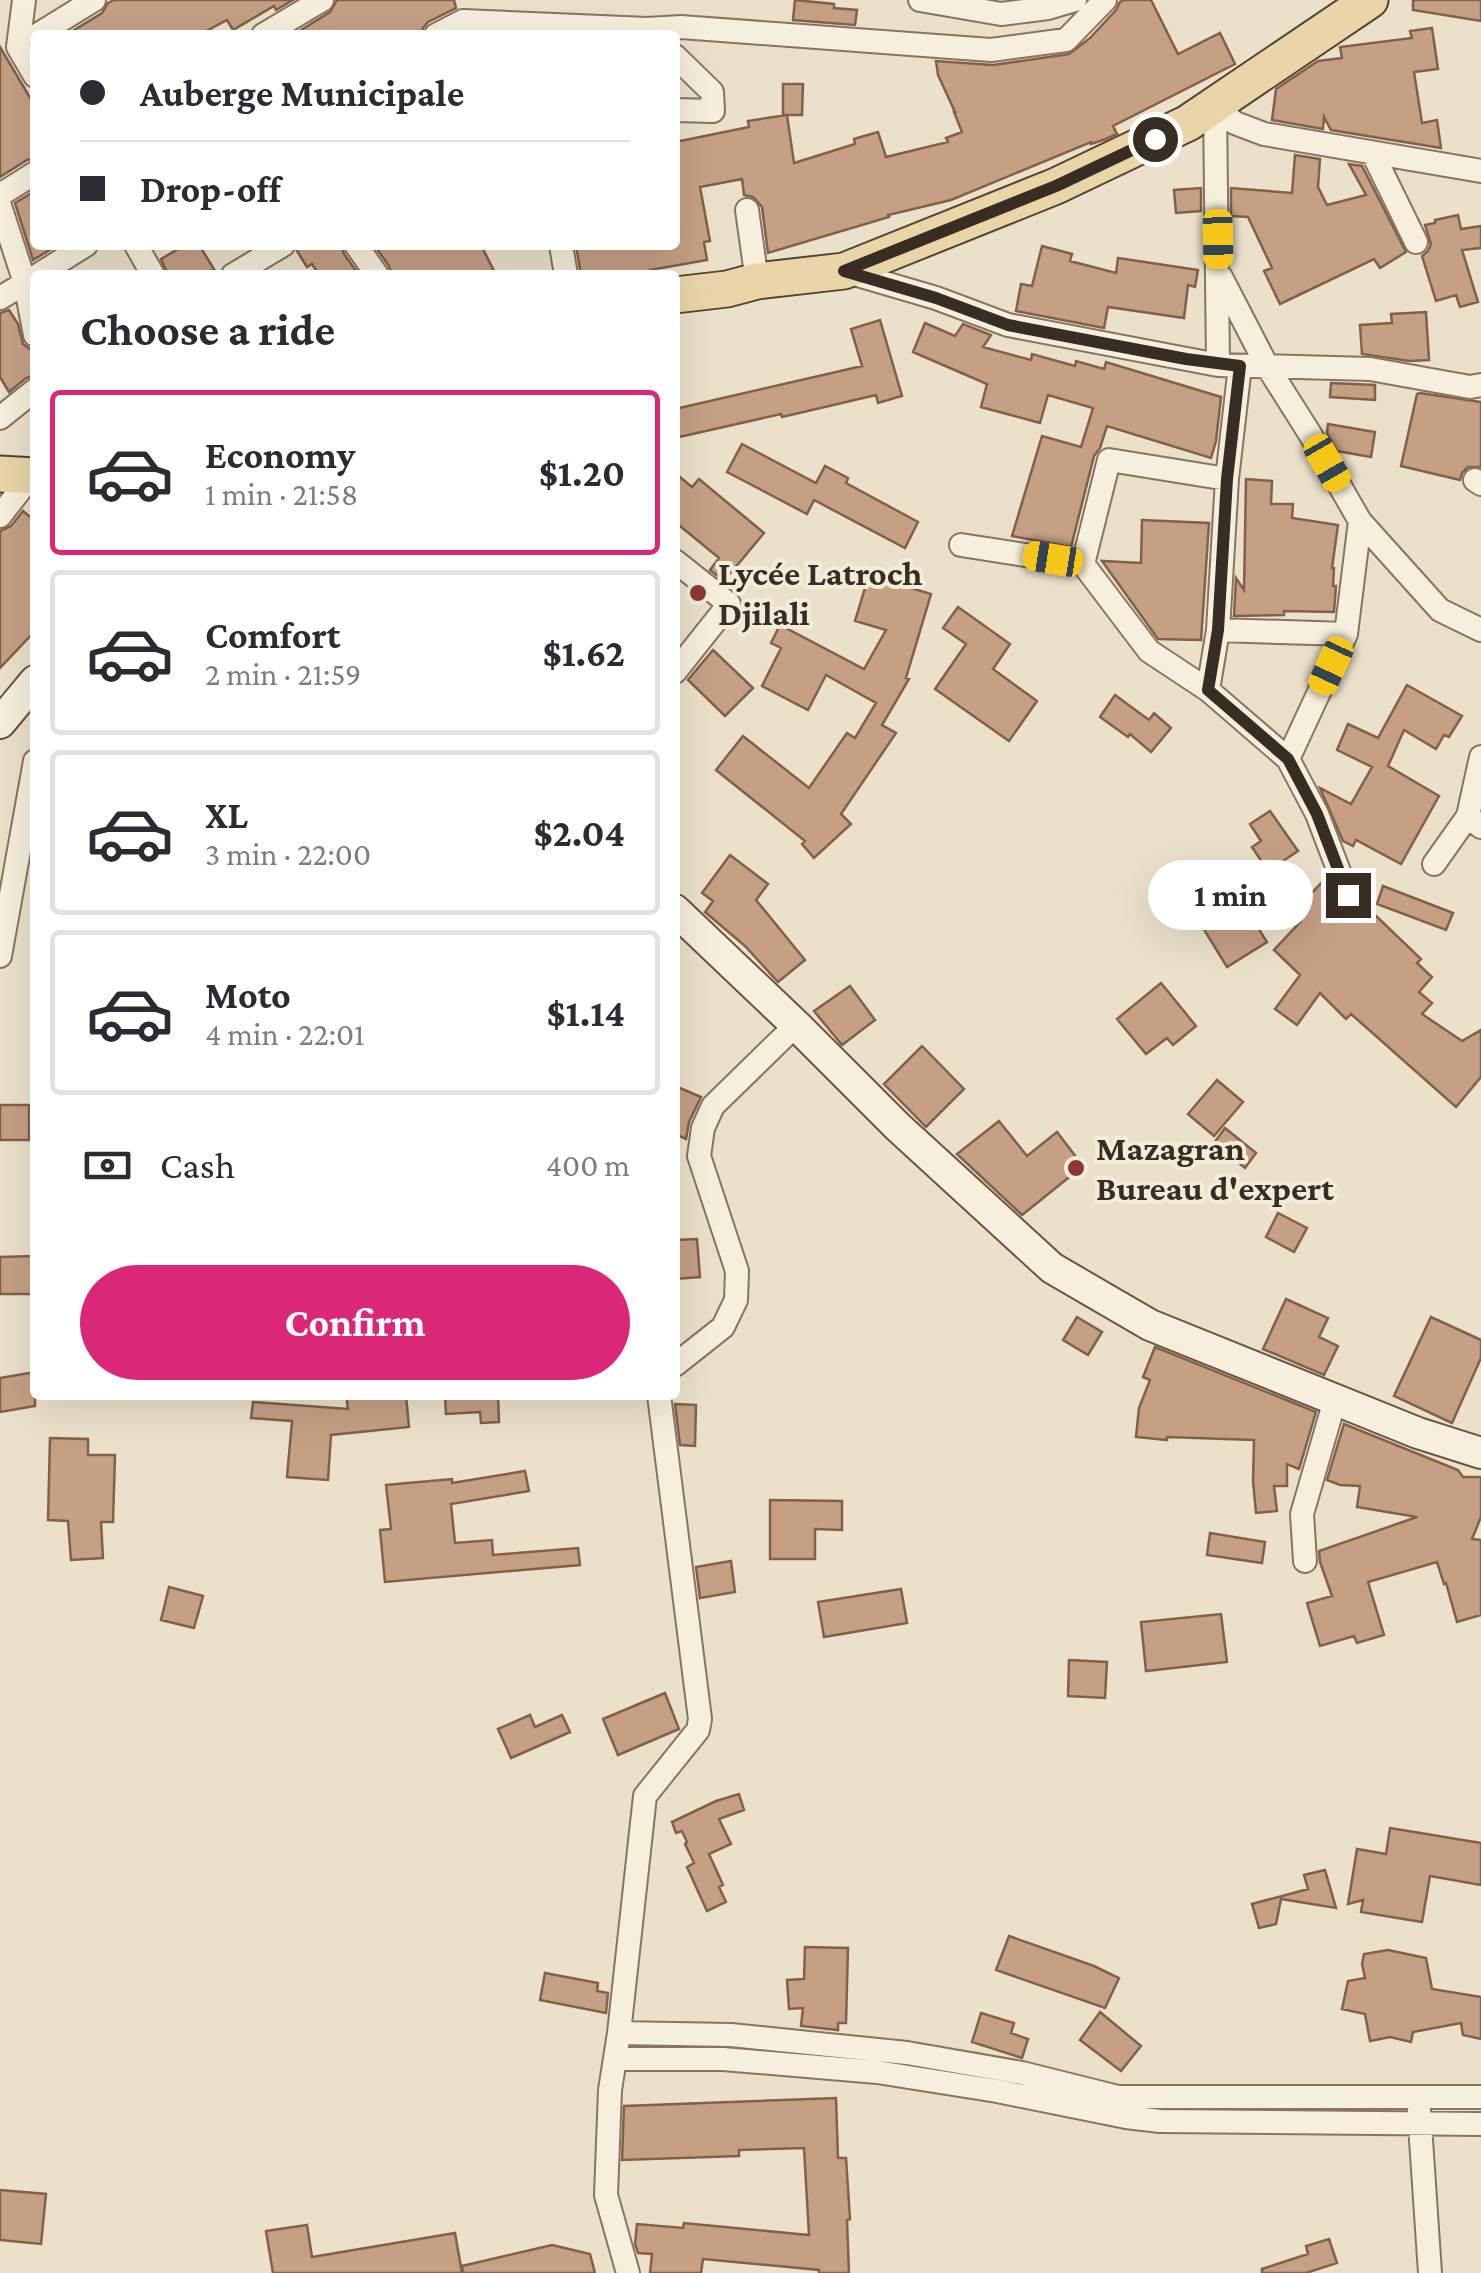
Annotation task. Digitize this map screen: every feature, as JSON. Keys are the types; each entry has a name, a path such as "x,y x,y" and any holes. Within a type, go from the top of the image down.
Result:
{"main road":[{"path":"680,295 844,271 1056,186 1188,124 1370,0"},
{"path":"0,723 30,687"},
{"path":"680,915 898,1127 1052,1268 1150,1325 1418,1433 1481,1453"}],"street":[{"path":"23,45 24,0"},
{"path":"47,30 94,0"},
{"path":"271,30 322,0"},
{"path":"920,0 1001,14 1075,0"},
{"path":"666,30 681,27 991,50 1066,40 1105,0"},
{"path":"463,19 592,30"},
{"path":"680,61 712,92 713,111 680,110"},
{"path":"1215,106 1235,123 1264,134 1481,171"},
{"path":"1208,690 1218,630 1229,365 1218,272 1215,106"},
{"path":"1373,154 1416,242"},
{"path":"0,194 30,177"},
{"path":"0,206 30,271"},
{"path":"748,210 756,281"},
{"path":"46,270 78,250"},
{"path":"241,270 274,250"},
{"path":"844,271 936,298 1008,325 1229,365 1370,369 1470,387 1481,385"},
{"path":"1218,272 1266,366 1360,520 1440,610 1481,630"},
{"path":"0,298 30,280"},
{"path":"0,418 30,394"},
{"path":"1083,564 1109,460 1227,479"},
{"path":"0,516 22,475"},
{"path":"1288,759 1346,634 1360,520"},
{"path":"962,544 1083,564 1149,651 1208,690 1288,759 1317,814 1348,895"},
{"path":"680,566 729,604 680,666"},
{"path":"1218,630 1346,634"},
{"path":"1434,864 1474,822 1481,757"},
{"path":"0,956 30,789"},
{"path":"680,1361 724,1327 736,1300 737,1271 700,1156 703,1128 713,1106 796,1025"},
{"path":"628,2273 606,2194 610,2090 645,1796 698,1730 700,1719 659,1400"},
{"path":"1305,1561 1302,1514 1336,1400"},
{"path":"619,2034 731,2035 907,2053 1022,2073 1118,2097 1481,2097"},
{"path":"615,2058 723,2060 877,2072 1160,2121 1481,2124"},
{"path":"1419,2096 1430,2273"}],"building":[{"path":"293,0 276,10 274,6 233,30 227,20 208,30 74,30 102,13 108,3"},
{"path":"337,0 454,0 456,8 428,22 422,30 301,30 330,12"},
{"path":"795,0 857,10 855,25 793,20"},
{"path":"1151,0 1178,54 1220,33 1235,64 1113,126 1117,134 951,200 888,215 768,253 762,207 753,197 744,195 742,179 700,187 710,241 704,242 707,260 650,270 580,270 577,250 680,250 680,141 749,127 748,121 787,115 794,163 855,144 854,139 878,132 886,157 948,142 946,138 962,132 936,61 993,65 1069,54 1090,38 1120,2"},
{"path":"1413,0 1481,0 1481,21 1413,10"},
{"path":"1432,28 1438,69 1414,72 1422,123 1437,120 1441,148 1331,130 1324,117 1323,129 1272,120 1276,89 1318,61 1342,58 1340,47 1412,38 1410,31"},
{"path":"0,47 30,98 30,159 0,177"},
{"path":"783,84 803,84 802,115 783,115"},
{"path":"1295,155 1320,159 1318,187 1327,205 1366,195 1349,164 1362,166 1406,252 1380,268 1374,259 1280,304 1264,271 1272,268 1248,217 1231,216 1231,188 1292,193"},
{"path":"1201,188 1201,211 1176,213 1174,190"},
{"path":"30,194 30,250 50,250 33,260 15,203"},
{"path":"1458,215 1461,229 1481,226 1481,248 1462,250 1478,302 1460,307 1456,295 1436,301 1422,256 1431,244 1425,225"},
{"path":"1042,246 1072,254 1070,261 1116,273 1118,258 1198,270 1195,287 1188,285 1184,318 1108,307 1104,328 1016,311 1021,284 1032,286"},
{"path":"176,250 202,250 214,269 166,270 161,259"},
{"path":"343,250 355,270 316,270 312,264 307,267 297,251"},
{"path":"378,250 484,250 494,270 390,270"},
{"path":"9,310 23,344 30,349 30,377 9,392 0,377 0,313"},
{"path":"1426,312 1429,360 1362,354 1360,325 1392,323 1391,314"},
{"path":"880,320 902,396 878,403 876,395 680,437 680,408 862,366 851,329"},
{"path":"925,323 955,336 963,324 991,335 983,347 1031,360 1032,354 1104,369 1106,362 1221,397 1211,458 1107,426 1094,456 1071,547 1012,536 1042,436 1081,447 1093,408 1048,395 1040,423 981,407 987,384 913,352"},
{"path":"1331,383 1375,385 1375,400 1330,397"},
{"path":"1420,393 1481,402 1481,467 1468,467 1460,480 1401,466"},
{"path":"1328,424 1375,432 1371,457 1337,451 1327,433"},
{"path":"742,444 816,483 825,466 848,478 846,483 918,522 905,548 814,500 807,514 727,472"},
{"path":"680,477 692,487 699,479 764,533 724,581 710,570 719,558 680,526"},
{"path":"1246,479 1272,481 1271,504 1293,504 1292,518 1338,525 1332,568 1336,586 1334,612 1234,616 1236,578 1244,590"},
{"path":"23,511 30,517 30,636 0,668 0,531 11,526"},
{"path":"1142,520 1209,523 1201,640 1158,639 1102,561 1141,563"},
{"path":"869,575 931,594 906,678 909,679 882,725 896,733 841,814 851,824 814,858 802,844 805,841 716,770 743,736 809,788 847,733 855,738 876,703 826,675 808,710 762,686 781,648 771,643 780,625 864,669 886,630 855,621"},
{"path":"958,607 1010,644 993,669 1037,701 1009,741 935,689 966,644 943,628"},
{"path":"713,650 753,688 725,716 688,680"},
{"path":"1407,685 1462,716 1436,749 1404,730 1388,766 1439,796 1401,864 1356,840 1353,846 1343,841 1320,788 1351,804 1372,767 1337,750 1348,724 1378,738"},
{"path":"1115,695 1149,720 1154,713 1171,728 1151,752 1100,717"},
{"path":"1270,811 1298,851 1268,871 1252,847 1261,841 1250,824"},
{"path":"730,855 768,884 756,900 805,960 778,982 745,946 705,912 713,901 702,893"},
{"path":"1325,879 1338,906 1356,908 1370,921 1373,913 1421,959 1417,963 1432,977 1419,992 1432,1003 1422,1014 1462,1041 1481,1030 1481,1077 1456,1107 1351,1014 1346,1019 1320,993 1297,1025 1275,1009 1300,975 1274,950 1301,921 1293,913"},
{"path":"1383,886 1453,913 1446,930 1377,904"},
{"path":"1243,904 1267,942 1227,967 1203,928"},
{"path":"1161,983 1196,1026 1173,1045 1167,1038 1146,1054 1117,1019"},
{"path":"850,986 875,1020 842,1045 814,1011"},
{"path":"922,1046 964,1089 926,1127 884,1084"},
{"path":"1217,1080 1243,1102 1214,1136 1188,1114"},
{"path":"680,1088 701,1097 686,1139 680,1136"},
{"path":"0,1105 29,1105 29,1140 0,1140"},
{"path":"999,1121 1027,1156 1057,1132 1083,1166 1022,1215 957,1154"},
{"path":"1225,1128 1256,1153 1245,1168 1214,1143"},
{"path":"1278,1213 1307,1228 1294,1252 1266,1237"},
{"path":"697,1239 700,1277 680,1279 680,1240"},
{"path":"30,1256 30,1294 0,1294 0,1257"},
{"path":"1286,1299 1328,1318 1319,1337 1338,1346 1324,1375 1263,1349"},
{"path":"1077,1317 1102,1332 1088,1355 1063,1340"},
{"path":"1431,1317 1481,1340 1481,1358 1452,1423 1394,1396"},
{"path":"1155,1347 1316,1412 1299,1469 1287,1464 1287,1486 1274,1486 1277,1511 1256,1513 1254,1440 1136,1437 1139,1408 1150,1380 1143,1377"},
{"path":"30,1373 30,1400 35,1400 35,1406 0,1412 0,1378"},
{"path":"347,1400 406,1400 409,1427 331,1435 328,1480 287,1477 292,1421 251,1418 253,1402 348,1409"},
{"path":"445,1400 498,1400 499,1422 481,1423 480,1412 446,1414"},
{"path":"675,1404 696,1405 695,1446 680,1445"},
{"path":"1344,1424 1458,1470 1463,1477 1481,1477 1481,1517 1472,1539 1481,1540 1481,1615 1457,1622 1437,1562 1368,1582 1384,1635 1357,1643 1354,1636 1320,1646 1307,1603 1332,1596 1319,1551 1417,1517 1357,1507 1360,1486 1327,1480"},
{"path":"50,1438 88,1439 88,1455 115,1455 113,1522 101,1522 103,1558 71,1560 68,1521 48,1520"},
{"path":"525,1471 529,1491 451,1504 455,1543 492,1540 493,1555 578,1548 580,1565 385,1582 380,1530 391,1529 386,1485 452,1479 452,1483"},
{"path":"770,1500 842,1501 842,1530 815,1529 815,1559 770,1559"},
{"path":"1210,1533 1265,1542 1262,1563 1207,1555"},
{"path":"731,1561 735,1592 700,1598 696,1567"},
{"path":"169,1587 203,1596 194,1628 161,1620"},
{"path":"901,1589 907,1623 824,1637 818,1602"},
{"path":"1221,1614 1227,1662 1146,1671 1141,1622"},
{"path":"1069,1660 1107,1662 1105,1698 1068,1696"},
{"path":"665,1693 679,1729 618,1755 603,1719"},
{"path":"530,1715 535,1727 562,1715 570,1732 511,1758 498,1729"},
{"path":"739,1794 744,1810 719,1819 731,1844 709,1854 726,1902 707,1911 687,1867 694,1863 687,1842 682,1831 676,1833 672,1822"},
{"path":"1390,1828 1481,1843 1481,1885 1430,1876 1422,1922 1361,1912 1363,1900 1348,1904 1357,1849 1386,1854"},
{"path":"1325,1870 1336,1908 1281,1899 1276,1924 1259,1928 1252,1904 1308,1889 1304,1875"},
{"path":"1009,1936 1119,1978 1105,2008 996,1970"},
{"path":"805,1947 848,1948 846,2023 838,2023 838,2030 801,2026 803,2008 789,2009 787,1980 804,1979"},
{"path":"1388,1950 1426,1958 1432,1989 1481,1997 1481,2039 1463,2035 1461,2023 1413,2032 1411,2042 1390,2037 1370,2041 1365,2014 1342,2009 1348,1981 1365,1978 1364,1954"},
{"path":"545,1973 598,1983 597,1991 608,1993 606,2013 540,2000"},
{"path":"1100,2012 1141,2046 1121,2071 1080,2040"},
{"path":"981,2013 1014,2023 1011,2033 1028,2039 1022,2058 972,2042"},
{"path":"836,2098 838,2158 846,2158 849,2273 703,2259 701,2273 650,2273 652,2254 638,2253 635,2244 637,2224 683,2228 684,2223 809,2235 804,2148 739,2150 739,2156 622,2160 624,2106"},
{"path":"0,2190 46,2194 41,2244 0,2240"},
{"path":"307,2225 312,2257 455,2233 462,2273 273,2273 266,2231"},
{"path":"1329,2239 1337,2263 1306,2273 1262,2273 1262,2269 1308,2254 1306,2246"},
{"path":"552,2245 590,2254 595,2273 463,2273 462,2266"}],"place":[{"name":"Lycée Latroch Djilali","path":"698,593"},
{"name":"Mazagran Bureau d'expert","path":"1076,1168"}],"route":[{"path":"1155,139 1056,186 844,271 936,298 1008,325 1240,366 1227,479 1218,630 1208,690 1288,759 1317,814 1348,895"}]}
